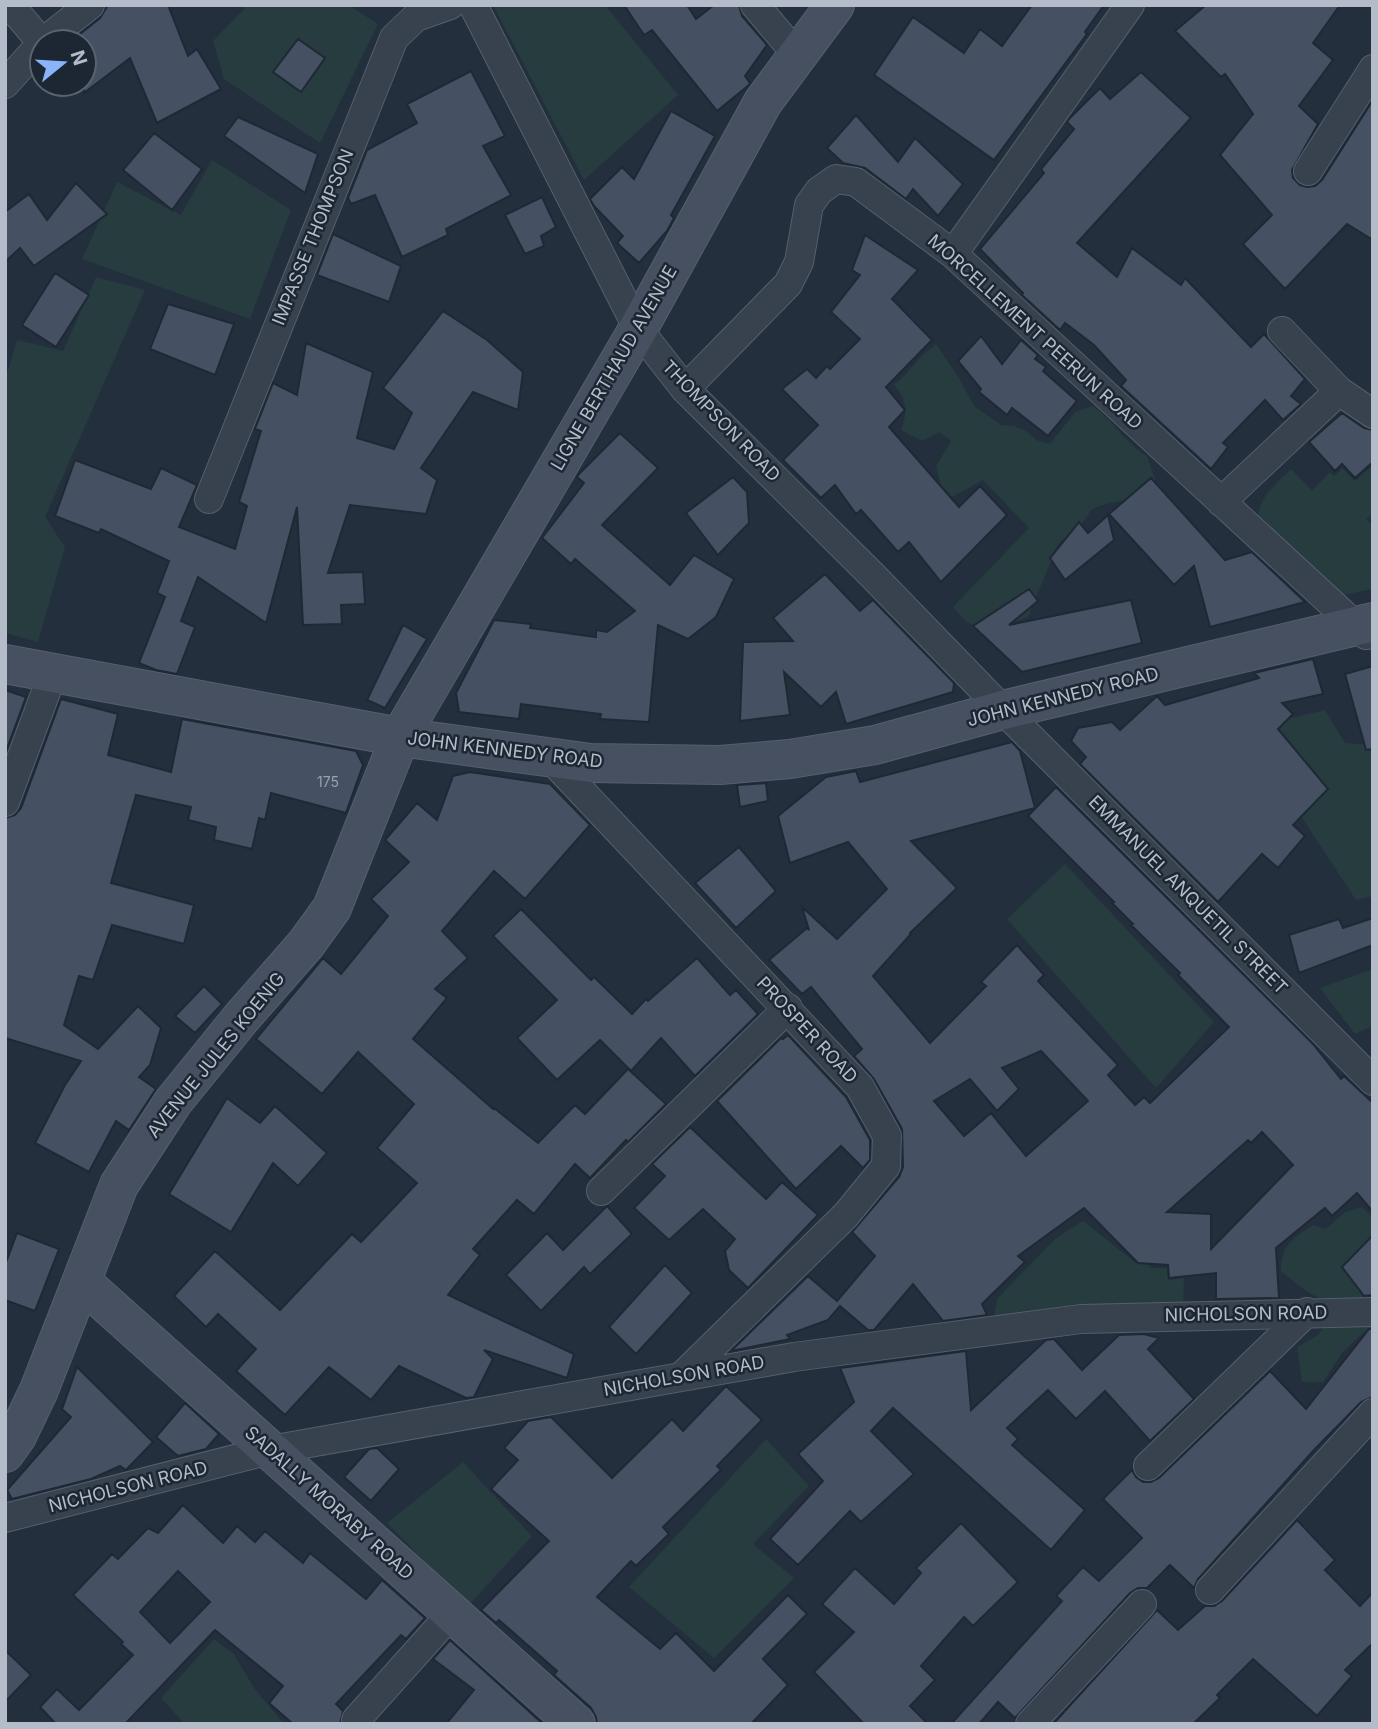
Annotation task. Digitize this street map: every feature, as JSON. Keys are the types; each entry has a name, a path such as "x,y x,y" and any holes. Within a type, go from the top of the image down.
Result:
{"street":[{"path":"10,5 29,28"},
{"path":"61,28 90,5"},
{"name":"IMPASSE THOMPSON","path":"209,499 394,38 416,17 450,5"},
{"name":"THOMPSON ROAD","path":"473,5 638,329 685,390 875,578 1003,710"},
{"path":"755,5 798,56"},
{"name":"LIGNE BERTHAUD AVENUE","path":"400,737 638,329 763,102 835,5"},
{"path":"954,254 1130,5"},
{"path":"5,84 28,59"},
{"path":"1308,171 1373,69"},
{"name":"MORCELLEMENT PEERUN ROAD","path":"685,390 788,284 799,262 809,205 819,191 836,179 856,182 954,254 1222,502 1368,630"},
{"path":"1282,331 1339,391 1373,414"},
{"path":"1222,502 1339,391"},
{"name":"JOHN KENNEDY ROAD","path":"5,664 400,737 591,763 720,765 790,760 875,745 1003,710 1368,630"},
{"path":"5,803 53,673"},
{"name":"EMMANUEL ANQUETIL STREET","path":"1003,710 1373,1081"},
{"name":"AVENUE JULES KOENIG","path":"5,1453 18,1436 38,1390 119,1185 173,1102 306,944 332,908 400,737"},
{"name":"PROSPER ROAD","path":"550,758 860,1087 887,1136 886,1166 846,1215 681,1377"},
{"path":"601,1191 788,1009"},
{"name":"SADALLY MORABY ROAD","path":"82,1282 576,1724"},
{"name":"NICHOLSON ROAD","path":"5,1518 270,1450 794,1357 1081,1319 1373,1311"},
{"path":"1147,1466 1307,1312"},
{"path":"1210,1590 1373,1413"},
{"path":"1030,1724 1142,1604"},
{"path":"356,1720 452,1613"}],"green space":[{"path":"248,5 348,5 378,24 320,143 224,79 213,41"},
{"path":"493,5 605,5 678,95 584,180"},
{"path":"212,160 291,210 250,319 82,259 117,182 181,215"},
{"path":"96,277 145,290 45,517 65,547 38,642 5,633 5,381 17,340 63,351"},
{"path":"936,344 974,406 1001,425 1014,426 1026,431 1036,440 1050,444 1075,412 1092,406 1147,456 1155,480 1145,497 1108,503 1092,509 1080,526 1058,544 1028,617 986,632 965,621 953,607 1029,528 983,480 952,497 943,493 936,466 951,441 939,432 922,441 901,430 905,406 902,395 894,385"},
{"path":"1373,465 1373,514 1366,519 1373,526 1373,589 1332,597 1257,528 1259,510 1266,495 1291,469 1312,490 1330,472 1334,476 1342,468 1355,481"},
{"path":"1325,710 1345,743 1373,745 1373,896 1356,900 1253,743 1287,719"},
{"path":"1065,864 1214,1022 1156,1088 1007,919"},
{"path":"1373,969 1373,1026 1355,1034 1320,988"},
{"path":"1362,1207 1373,1218 1373,1308 1323,1300 1281,1271 1283,1255 1299,1234 1313,1225 1326,1229 1345,1212"},
{"path":"1083,1221 1136,1263 1145,1261 1151,1268 1167,1268 1168,1280 1184,1278 1183,1304 993,1324 997,1299 1056,1238"},
{"path":"1330,1320 1373,1321 1373,1338 1364,1332 1342,1353 1323,1382 1302,1382 1297,1347 1318,1335"},
{"path":"766,1439 809,1486 753,1544 794,1578 714,1658 629,1587"},
{"path":"463,1462 532,1536 468,1606 387,1523"},
{"path":"214,1639 234,1654 254,1688 284,1724 185,1724 161,1698"}],"building":[{"path":"108,5 168,5 188,56 197,49 221,89 157,123 130,58 98,82 98,28 88,28 100,18"},
{"path":"624,5 687,5 696,19 714,5 739,5 742,16 767,45 745,76 749,85 717,111 652,30 644,35"},
{"path":"1032,5 1104,5 1085,32 1087,34 994,160 874,75 913,17 964,53 980,29 1002,46"},
{"path":"1206,5 1340,5 1313,43 1333,60 1299,106 1318,124 1292,170 1293,178 1300,185 1315,186 1322,180 1373,100 1373,240 1347,224 1285,289 1243,244 1272,215 1220,155 1253,114 1225,74 1221,77 1175,31"},
{"path":"298,39 325,58 301,92 273,72"},
{"path":"471,71 505,136 483,146 511,195 446,229 448,235 402,257 375,195 351,204 348,198 367,150 417,123 407,104"},
{"path":"1141,72 1191,118 1077,243 1117,277 1132,248 1181,285 1185,278 1251,347 1264,334 1305,379 1291,396 1301,404 1283,420 1265,400 1223,443 1228,447 1211,469 1121,386 1126,380 1094,345 1065,323 1060,330 1022,295 980,249 1044,173 1041,169 1074,129 1067,122 1069,119 1100,88 1110,99"},
{"path":"671,111 715,136 671,215 674,218 667,231 639,263 617,243 623,236 590,199 622,167 634,179"},
{"path":"856,115 898,162 915,138 963,184 938,216 913,189 906,199 865,168 843,163 827,148"},
{"path":"238,117 318,154 305,193 224,136"},
{"path":"154,133 202,169 172,210 123,170"},
{"path":"76,183 107,214 34,266 20,248 5,262 5,212 29,194 47,220"},
{"path":"542,197 556,227 541,236 544,246 525,254 505,215"},
{"path":"333,234 401,266 389,302 317,275"},
{"path":"865,235 918,270 892,299 932,340 886,387 905,410 889,427 959,507 980,486 1007,515 941,582 909,542 898,552 861,510 856,514 835,485 821,498 783,460 818,425 782,389 807,369 816,378 827,366 830,369 860,339 831,312 860,275 852,270"},
{"path":"55,273 89,295 56,347 22,325"},
{"path":"168,304 234,324 215,375 150,349"},
{"path":"443,311 487,340 523,372 518,410 473,392 421,468 437,480 426,514 350,505 328,573 363,572 365,604 341,605 342,624 303,625 297,507 266,623 198,577 181,621 195,627 177,674 139,663 165,597 157,593 169,561 101,529 99,533 55,516 75,460 151,489 161,468 197,485 179,527 235,549 247,506 239,502 261,431 255,429 273,383 297,395 306,343 373,372 357,438 394,449 412,413 383,388"},
{"path":"981,336 1002,364 1021,340 1038,355 1035,359 1046,367 1043,371 1077,401 1048,436 1012,408 1007,415 979,392 981,389 958,361"},
{"path":"1342,413 1364,428 1373,430 1373,462 1355,478 1342,464 1335,471 1309,442"},
{"path":"620,433 658,468 602,525 670,585 694,555 734,579 716,617 688,639 658,625 649,722 600,719 601,714 521,704 519,719 459,712 456,693 494,620 531,624 530,628 596,637 596,630 607,632 635,611 575,559 571,564 542,538 584,483 577,477 579,474"},
{"path":"733,477 747,492 749,523 718,555 686,513"},
{"path":"1151,478 1225,560 1252,552 1305,602 1210,627 1194,566 1174,585 1109,514"},
{"path":"1108,515 1114,540 1065,580 1050,558 1079,522 1088,533"},
{"path":"825,574 860,611 873,600 954,683 953,692 846,724 836,692 821,707 784,672 790,715 740,721 743,642 793,641 773,618"},
{"path":"1029,589 1038,601 1009,625 1131,600 1142,643 1022,672 973,626"},
{"path":"403,625 427,639 385,708 367,700"},
{"path":"1313,659 1323,694 1282,703 1293,714 1278,729 1328,789 1293,825 1305,836 1278,868 1262,854 1218,902 1080,764 1086,757 1071,741 1078,728 1112,722 1120,730 1157,696 1165,705 1259,678 1254,673"},
{"path":"1373,666 1373,749 1366,750 1345,674"},
{"path":"5,690 26,697 5,754"},
{"path":"61,699 118,714 108,755 171,772 182,719 356,751 363,765 346,813 271,793 265,820 259,818 252,849 214,840 216,827 188,820 191,807 136,795 111,883 194,905 184,944 112,925 93,980 79,976 64,1025 98,1049 138,1006 161,1028 150,1065 139,1077 156,1089 129,1130 116,1121 89,1172 35,1143 65,1085 81,1061 5,1038 5,818 15,815 21,808"},
{"path":"1012,742 1020,751 1035,808 911,841 957,888 910,933 873,976 930,1043 986,986 981,982 1017,945 1044,975 1038,981 1118,1065 1108,1075 1135,1105 1144,1097 1150,1103 1229,1027 1131,925 1133,924 1112,903 1114,902 1028,816 1056,787 1313,1044 1341,1079 1344,1076 1373,1103 1373,1212 1357,1193 1332,1216 1325,1208 1276,1248 1279,1298 1216,1299 1216,1273 1169,1278 1168,1265 1138,1263 1084,1208 1018,1256 1025,1262 982,1304 987,1315 943,1321 913,1284 874,1330 868,1330 840,1306 828,1320 787,1335 790,1339 731,1351 808,1276 837,1301 875,1256 852,1232 899,1177 903,1167 902,1129 874,1079 854,1056 862,1049 811,987 802,994 769,960 807,928 809,930 802,907 837,939 887,889 848,842 790,863 778,816 826,777 856,771 860,782","holes":["1041,1051 1088,1101 1026,1156 991,1113 964,1136 934,1101 970,1079 997,1111 1019,1089 1002,1068","1262,1132 1293,1165 1211,1249 1211,1214 1167,1212 1248,1140 1251,1143"]},
{"path":"470,772 550,784 590,825 525,899 494,871 442,931 468,958 435,989 447,998 413,1039 493,1109 538,1143 575,1105 585,1114 628,1069 666,1104 628,1142 626,1140 590,1178 575,1164 534,1214 517,1200 473,1249 480,1255 448,1295 574,1354 567,1378 484,1350 493,1359 474,1397 466,1398 399,1366 371,1400 329,1367 285,1415 236,1371 256,1349 218,1314 206,1327 174,1296 215,1251 280,1310 352,1234 361,1242 417,1183 377,1148 414,1104 358,1052 322,1094 256,1039 323,958 341,974 388,916 371,899 409,862 385,840 417,803 437,820 453,776"},
{"path":"766,783 768,801 740,807 737,785"},
{"path":"739,847 776,891 736,928 695,883"},
{"path":"521,909 591,980 594,977 632,1014 646,999 648,1001 697,958 730,995 736,990 758,1014 695,1076 661,1038 631,1071 600,1040 557,1080 517,1038 557,1000 493,936"},
{"path":"1373,918 1373,945 1299,973 1289,935 1339,919 1343,928"},
{"path":"204,986 222,1004 195,1033 175,1016"},
{"path":"788,1035 846,1097 870,1140 870,1160 863,1168 841,1146 796,1189 717,1101 781,1038"},
{"path":"227,1098 260,1123 275,1106 327,1153 298,1186 273,1163 231,1232 169,1194"},
{"path":"690,1127 766,1199 782,1182 818,1215 748,1288 729,1270 725,1251 735,1239 703,1209 669,1240 634,1208 665,1176 652,1164"},
{"path":"607,1206 632,1234 590,1274 584,1267 541,1311 506,1275 547,1233 563,1250"},
{"path":"17,1233 59,1249 35,1311 5,1300 5,1265"},
{"path":"1373,1235 1373,1295 1364,1296 1342,1267"},
{"path":"665,1265 692,1293 636,1354 609,1327"},
{"path":"1369,1329 1373,1329 1373,1397 1361,1402 1314,1450 1198,1579 1194,1588 1170,1565 1147,1588 1138,1588 1130,1593 1015,1718 998,1702 979,1724 951,1724 1062,1601 1056,1596 1083,1567 1099,1581 1142,1538 1103,1499 1132,1470 1143,1482 1159,1478 1270,1371 1306,1409"},
{"path":"1144,1334 1159,1338 1148,1349 1194,1399 1150,1441 1105,1391 1076,1419 1048,1390 1007,1428 1018,1439 1012,1445 1085,1510 1051,1550 893,1408 871,1431 914,1474 861,1522 850,1511 798,1565 770,1539 823,1481 798,1454 854,1402 840,1368 966,1351 971,1410 1046,1340 1054,1339 1082,1370 1119,1335"},
{"path":"77,1367 153,1442 126,1470 120,1466 91,1479 12,1499 7,1490 71,1417 62,1409"},
{"path":"726,1386 762,1420 717,1466 721,1470 663,1527 669,1534 636,1566 631,1561 597,1597 660,1649 676,1633 714,1671 788,1595 807,1614 763,1659 788,1685 751,1724 597,1724 591,1708 554,1675 557,1671 499,1620 496,1623 481,1610 549,1541 491,1489 518,1460 504,1448 528,1421 551,1417 612,1478 672,1419 683,1431"},
{"path":"185,1403 219,1434 206,1449 178,1456 156,1437"},
{"path":"377,1448 399,1469 371,1501 344,1477 369,1449"},
{"path":"183,1505 223,1543 237,1526 255,1542 265,1531 303,1563 310,1553 366,1599 382,1580 425,1618 406,1639 401,1635 336,1704 343,1711 340,1724 293,1724 269,1703 283,1686 215,1630 125,1724 56,1724 40,1707 57,1689 79,1710 133,1655 121,1644 123,1642 73,1595 112,1554 118,1559 148,1528 158,1533","holes":["178,1571 210,1602 170,1643 140,1612"]},
{"path":"1297,1520 1335,1560 1325,1570 1360,1606 1373,1592 1373,1643 1345,1670 1352,1676 1317,1716 1253,1659 1217,1695 1220,1698 1193,1724 1053,1724 1157,1610 1178,1630 1205,1606 1214,1606 1222,1601"},
{"path":"961,1523 1018,1582 973,1626 964,1617 921,1666 935,1680 910,1706 928,1724 864,1724 814,1672 854,1632 822,1604 855,1568 894,1604 921,1573 916,1568"},
{"path":"450,1640 543,1724 446,1724 474,1690 433,1659"},
{"path":"5,1650 31,1675 5,1702"}]}
